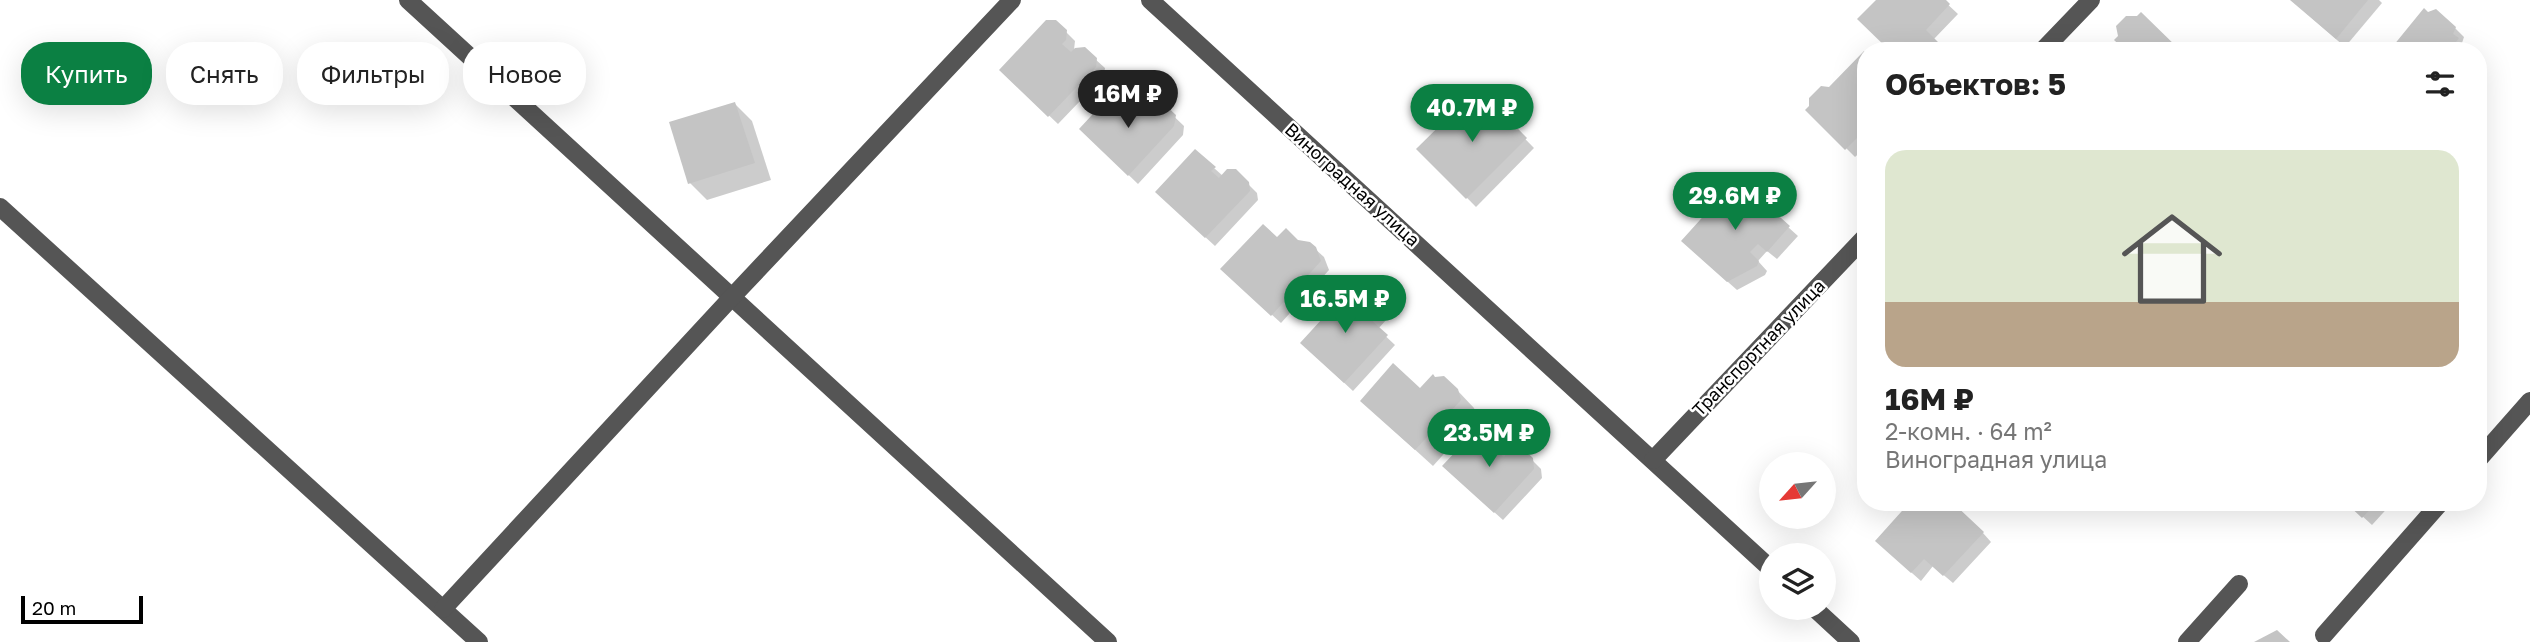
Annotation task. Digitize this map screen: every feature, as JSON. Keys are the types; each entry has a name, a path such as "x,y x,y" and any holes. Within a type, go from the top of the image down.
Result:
{"street":[{"path":"408,0 1108,642"},
{"path":"443,609 1012,0"},
{"name":"Виноградная улица","path":"1150,0 1759,558"},
{"path":"2051,42 2091,0"},
{"path":"0,207 479,642"},
{"name":"Транспортная улица","path":"1653,460 1857,245"},
{"path":"2487,450 2530,401"},
{"path":"2324,635 2433,511"},
{"path":"2187,642 2239,584"},
{"path":"1827,620 1851,642"}],"building":[{"path":"1876,0 1946,0 1950,4 1926,30 1938,42 1881,42 1857,19"},
{"path":"2290,0 2368,0 2336,39"},
{"path":"2424,8 2428,12 2436,9 2456,27 2453,34 2459,38 2456,42 2396,42"},
{"path":"2141,12 2172,42 2116,42 2114,40 2118,36 2116,26 2126,16 2137,16"},
{"path":"1046,20 1056,20 1067,30 1066,40 1062,44 1071,52 1075,48 1085,47 1097,58 1096,67 1048,117 999,70"},
{"path":"1857,58 1857,138 1845,150 1805,110 1809,106 1809,98 1821,86 1829,87"},
{"path":"1117,88 1143,113 1151,104 1162,102 1176,115 1174,126 1128,176 1079,129"},
{"path":"1478,88 1527,138 1466,199 1416,149"},
{"path":"735,102 755,163 688,184 669,122"},
{"path":"1195,149 1216,167 1211,171 1219,178 1227,169 1236,169 1249,182 1250,191 1205,238 1155,192"},
{"path":"1737,179 1790,226 1767,252 1758,244 1750,252 1759,261 1757,266 1727,282 1681,241"},
{"path":"1263,224 1277,237 1286,228 1298,240 1310,242 1316,247 1321,261 1271,316 1220,269"},
{"path":"1353,286 1379,310 1370,319 1388,335 1344,383 1300,343 1322,319 1320,312 1329,301 1337,303"},
{"path":"1393,363 1420,388 1433,374 1435,377 1444,376 1458,389 1461,400 1415,450 1360,401"},
{"path":"1479,427 1499,445 1495,449 1504,457 1511,448 1522,448 1533,458 1534,469 1494,513 1442,466"},
{"path":"1902,511 1962,511 1984,532 1943,576 1924,559 1911,573 1875,541"},
{"path":"2355,511 2369,511 2362,518"},
{"path":"2277,630 2290,642 2254,642"}]}
